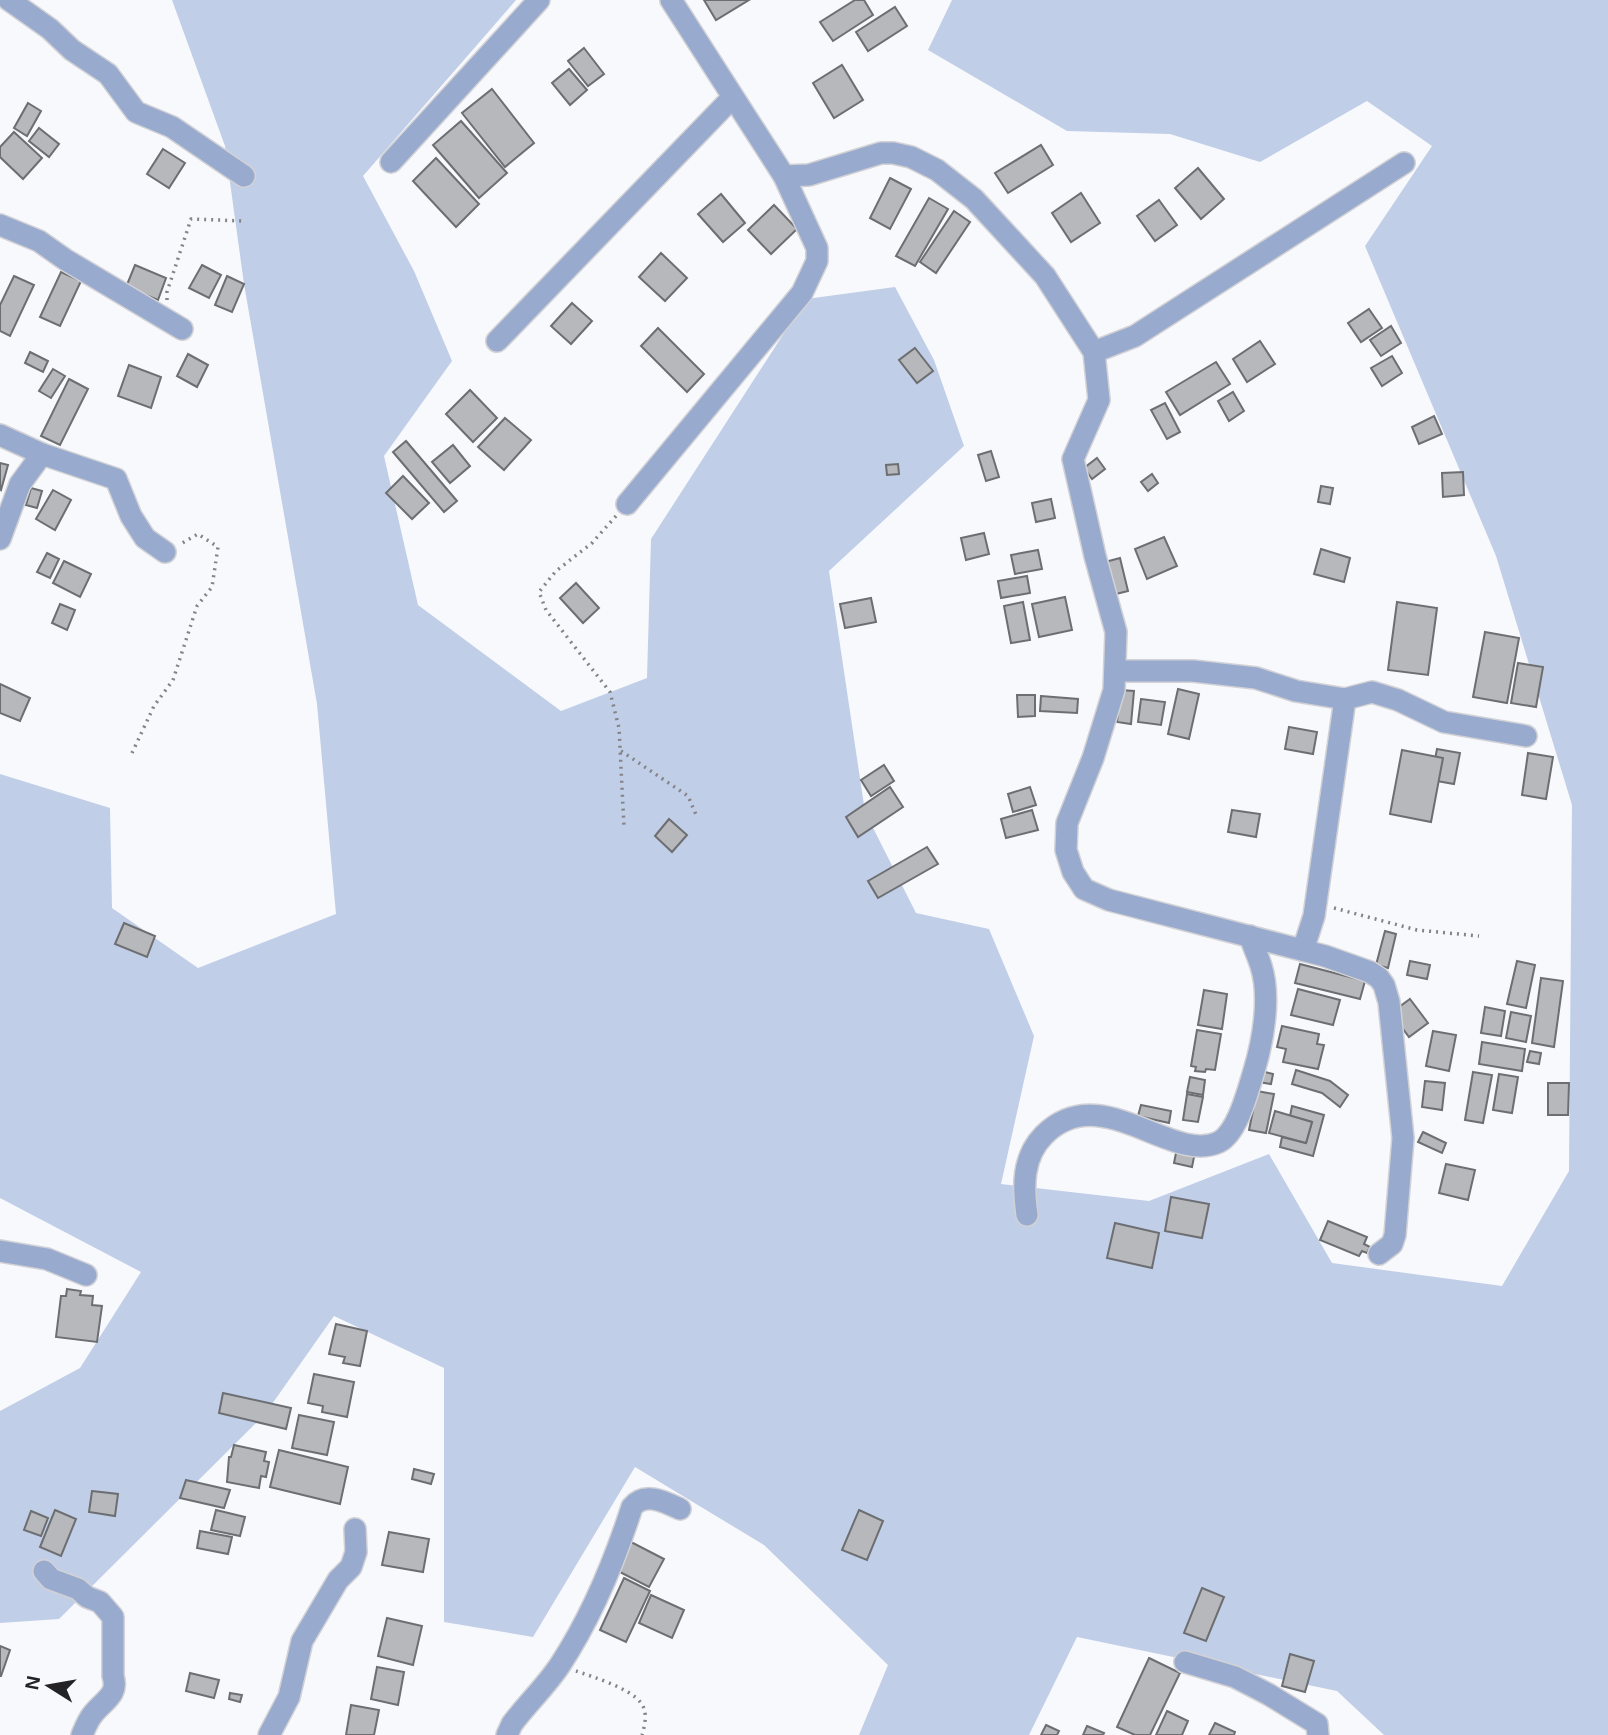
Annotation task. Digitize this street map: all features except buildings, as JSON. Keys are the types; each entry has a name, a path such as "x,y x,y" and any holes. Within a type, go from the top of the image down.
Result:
{"street":[{"path":"9,0 50,29 72,50 108,74 136,112 172,127 244,176"},
{"path":"391,162 538,0"},
{"path":"626,504 802,293 817,261 817,248 784,176 671,0"},
{"path":"497,341 732,98"},
{"path":"784,176 809,175 881,153 911,157 937,170 974,199 1045,276 1094,352 1099,400 1073,459 1116,632 1114,690 1093,758 1067,823 1066,850 1073,872 1084,889 1109,900 1303,950 1370,972 1384,985 1389,1002 1403,1138 1395,1235 1392,1244 1379,1254"},
{"path":"1094,352 1135,336 1404,163"},
{"path":"0,225 39,240 65,260 174,324"},
{"path":"0,435 42,454 116,479 131,516 145,538 165,552"},
{"path":"0,539 20,485 42,454"},
{"path":"1115,671 1193,671 1256,677 1296,691 1345,699 1371,692 1398,700 1444,722 1526,736"},
{"path":"1303,950 1315,903 1345,699"},
{"path":"1027,1215 1025,1177 1032,1151 1047,1131 1071,1117 1104,1117 1197,1145 1217,1143 1224,1139 1243,1108 1260,1050 1265,1012 1262,969 1250,936"},
{"path":"0,1251 47,1259 86,1275"},
{"path":"507,1735 512,1724 559,1666 594,1605 616,1557 632,1507 637,1501 647,1498 680,1509"},
{"path":"270,1735 289,1697 302,1642 338,1580 351,1567 356,1552 355,1529"},
{"path":"44,1571 51,1579 78,1588 87,1597 100,1602 113,1617 113,1676 116,1685 114,1692 94,1712 82,1735"},
{"path":"1185,1662 1235,1677 1268,1694 1317,1724 1318,1735"}],"path":[{"path":"174,324 167,292 191,219 243,221"},
{"path":"624,827 619,728 610,692 546,610 539,592 556,571 592,543 626,504"},
{"path":"132,753 154,706 173,680 197,606 212,587 218,547 198,534 165,552"},
{"path":"621,751 688,796 697,817"},
{"path":"1315,903 1417,930 1479,936"},
{"path":"559,1666 600,1679 641,1702 645,1722 642,1735"}],"shaded area":[{"path":"172,0 516,0 363,176 414,271 452,361 384,456 418,605 561,711 647,678 651,539 806,299 895,287 934,360 964,446 829,571 865,812 916,913 989,929 1034,1036 1001,1184 1149,1201 1269,1154 1332,1263 1502,1286 1569,1171 1572,805 1496,556 1365,246 1432,146 1367,101 1260,162 1170,134 1067,131 928,50 952,0 1608,0 1608,1735 1384,1735 1337,1691 1077,1637 1029,1735 859,1735 888,1665 764,1545 635,1467 533,1637 444,1622 444,1368 334,1316 265,1414 59,1619 0,1623 0,1411 80,1368 141,1272 0,1198 0,774 110,808 112,908 198,968 336,914 317,704 244,284 225,146"}]}
